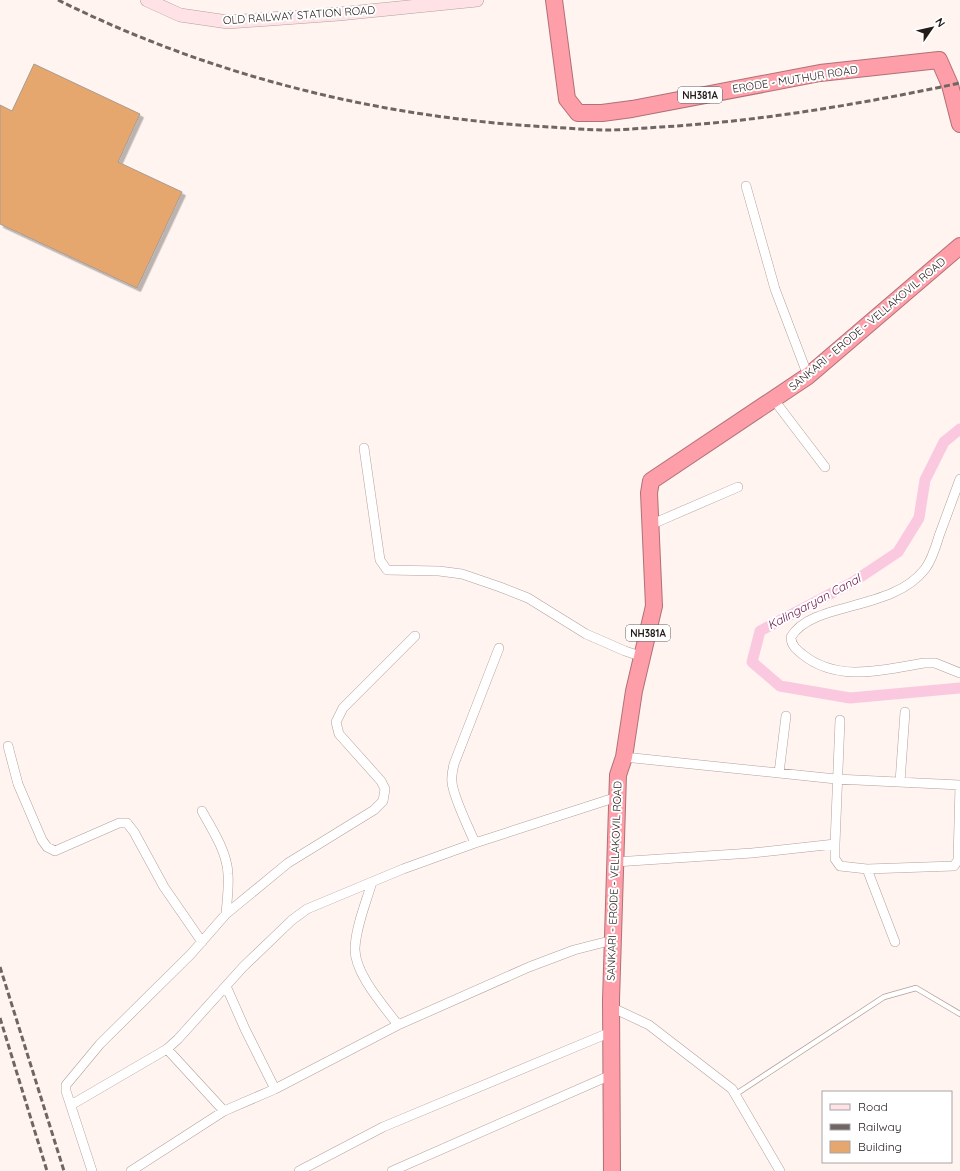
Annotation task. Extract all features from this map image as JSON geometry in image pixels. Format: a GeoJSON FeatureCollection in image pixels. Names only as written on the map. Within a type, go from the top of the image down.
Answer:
{"type":"FeatureCollection","features":[{"type":"Feature","properties":{"kind":"highway","name":"ERODE - MUTHUR ROAD"},"geometry":{"type":"LineString","coordinates":[[554,0],[566,99],[578,113],[602,113],[632,109],[820,73],[939,60],[950,86],[960,124]]}},
{"type":"Feature","properties":{"kind":"highway","name":"SANKARI - ERODE - VELLAKOVIL ROAD"},"geometry":{"type":"LineString","coordinates":[[612,1171],[611,1007],[618,775],[624,757],[634,691],[654,606],[649,493],[651,481],[808,376],[960,246]]}},
{"type":"Feature","properties":{"kind":"street","name":"OLD RAILWAY STATION ROAD"},"geometry":{"type":"LineString","coordinates":[[147,0],[180,15],[228,22],[339,14],[478,0]]}},
{"type":"Feature","properties":{"kind":"street"},"geometry":{"type":"LineString","coordinates":[[746,186],[775,289],[808,376]]}},
{"type":"Feature","properties":{"kind":"street"},"geometry":{"type":"LineString","coordinates":[[774,400],[825,467]]}},
{"type":"Feature","properties":{"kind":"street"},"geometry":{"type":"LineString","coordinates":[[364,448],[380,560],[387,570],[439,571],[462,574],[528,598],[586,634],[625,651],[643,656]]}},
{"type":"Feature","properties":{"kind":"street"},"geometry":{"type":"LineString","coordinates":[[960,479],[933,553],[926,568],[918,577],[903,590],[863,604],[814,618],[801,624],[791,637],[791,643],[795,648],[807,658],[825,668],[852,673],[924,663],[934,663],[960,673]]}},
{"type":"Feature","properties":{"kind":"street"},"geometry":{"type":"LineString","coordinates":[[650,525],[738,487]]}},
{"type":"Feature","properties":{"kind":"street"},"geometry":{"type":"LineString","coordinates":[[92,1171],[66,1091],[66,1085],[69,1079],[100,1044],[202,942],[226,914],[288,863],[374,810],[383,801],[384,789],[381,781],[339,734],[336,722],[343,708],[414,636]]}},
{"type":"Feature","properties":{"kind":"street"},"geometry":{"type":"LineString","coordinates":[[475,843],[453,786],[452,774],[454,764],[499,648]]}},
{"type":"Feature","properties":{"kind":"street"},"geometry":{"type":"LineString","coordinates":[[900,782],[905,712]]}},
{"type":"Feature","properties":{"kind":"street"},"geometry":{"type":"LineString","coordinates":[[779,773],[786,716]]}},
{"type":"Feature","properties":{"kind":"street"},"geometry":{"type":"LineString","coordinates":[[624,757],[836,778],[960,785],[958,860],[954,866],[867,869],[840,866],[835,859],[836,778],[840,720]]}},
{"type":"Feature","properties":{"kind":"street"},"geometry":{"type":"LineString","coordinates":[[8,746],[18,784],[42,840],[47,847],[55,851],[119,823],[127,823],[134,832],[164,887],[202,942]]}},
{"type":"Feature","properties":{"kind":"street"},"geometry":{"type":"LineString","coordinates":[[71,1106],[167,1049],[226,986],[292,920],[307,908],[475,843],[617,796]]}},
{"type":"Feature","properties":{"kind":"street"},"geometry":{"type":"LineString","coordinates":[[202,811],[224,854],[227,864],[226,914]]}},
{"type":"Feature","properties":{"kind":"street"},"geometry":{"type":"LineString","coordinates":[[615,862],[752,852],[835,844]]}},
{"type":"Feature","properties":{"kind":"street"},"geometry":{"type":"LineString","coordinates":[[867,869],[895,942]]}},
{"type":"Feature","properties":{"kind":"street"},"geometry":{"type":"LineString","coordinates":[[372,882],[357,937],[355,948],[356,958],[367,981],[398,1025]]}},
{"type":"Feature","properties":{"kind":"street"},"geometry":{"type":"LineString","coordinates":[[131,1171],[224,1111],[275,1089],[398,1025],[529,966],[574,950],[613,940]]}},
{"type":"Feature","properties":{"kind":"street"},"geometry":{"type":"LineString","coordinates":[[226,986],[245,1029],[275,1089]]}},
{"type":"Feature","properties":{"kind":"street"},"geometry":{"type":"LineString","coordinates":[[611,1007],[650,1025],[732,1088],[780,1171]]}},
{"type":"Feature","properties":{"kind":"street"},"geometry":{"type":"LineString","coordinates":[[299,1171],[383,1127],[611,1032]]}},
{"type":"Feature","properties":{"kind":"street"},"geometry":{"type":"LineString","coordinates":[[167,1049],[224,1111]]}},
{"type":"Feature","properties":{"kind":"street"},"geometry":{"type":"LineString","coordinates":[[392,1171],[611,1076]]}},
{"type":"Feature","properties":{"kind":"lane"},"geometry":{"type":"LineString","coordinates":[[736,1094],[884,997],[916,988],[960,1014]]}},
{"type":"Feature","properties":{"kind":"building"},"geometry":{"type":"Polygon","coordinates":[[[34,64],[140,114],[118,162],[182,192],[137,288],[0,224],[0,105],[12,111],[34,64]]]}},
{"type":"Feature","properties":{"kind":"waterway","name":"Kalingaryan Canal"},"geometry":{"type":"LineString","coordinates":[[960,429],[944,442],[925,480],[919,518],[898,552],[853,582],[760,631],[752,662],[780,686],[850,698],[960,688]]}},
{"type":"Feature","properties":{"kind":"railway"},"geometry":{"type":"LineString","coordinates":[[58,0],[116,27],[176,51],[236,71],[298,89],[360,103],[423,114],[486,122],[606,130],[736,121],[849,105],[960,83]]}},
{"type":"Feature","properties":{"kind":"railway"},"geometry":{"type":"LineString","coordinates":[[0,967],[64,1171]]}},
{"type":"Feature","properties":{"kind":"railway"},"geometry":{"type":"LineString","coordinates":[[0,1018],[47,1171]]}}]}
